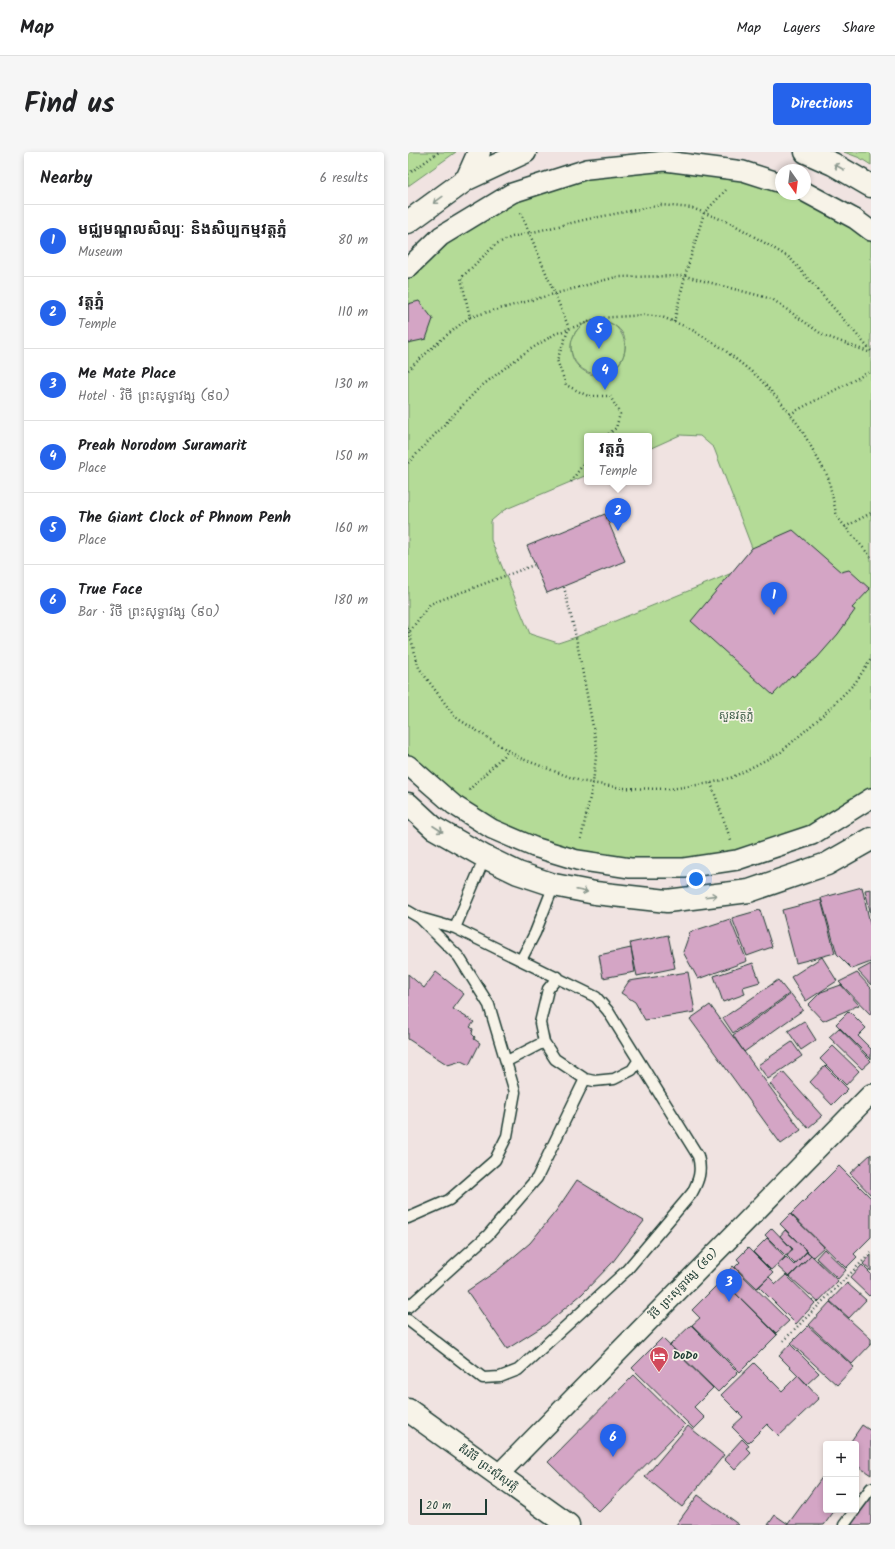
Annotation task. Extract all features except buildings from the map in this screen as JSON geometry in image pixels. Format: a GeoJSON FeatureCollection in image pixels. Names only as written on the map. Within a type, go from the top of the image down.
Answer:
{"type":"FeatureCollection","features":[{"type":"Feature","properties":{"kind":"main road"},"geometry":{"type":"LineString","coordinates":[[467,179],[479,152]]}},
{"type":"Feature","properties":{"kind":"main road"},"geometry":{"type":"LineString","coordinates":[[408,222],[467,179],[525,152]]}},
{"type":"Feature","properties":{"kind":"main road"},"geometry":{"type":"LineString","coordinates":[[806,152],[833,164],[871,186]]}},
{"type":"Feature","properties":{"kind":"main road"},"geometry":{"type":"LineString","coordinates":[[408,804],[434,828],[485,857],[518,873],[554,885],[595,893],[667,901],[749,891],[827,864],[871,855]]}},
{"type":"Feature","properties":{"kind":"main road"},"geometry":{"type":"LineString","coordinates":[[827,864],[871,839]]}},
{"type":"Feature","properties":{"kind":"main road","name":"តីរវិថី ព្រះស៊ីសុវត្តិ"},"geometry":{"type":"LineString","coordinates":[[408,1410],[568,1525]]}},
{"type":"Feature","properties":{"kind":"street"},"geometry":{"type":"LineString","coordinates":[[408,268],[440,236],[512,193],[587,169],[665,161],[743,171],[775,181]]}},
{"type":"Feature","properties":{"kind":"street"},"geometry":{"type":"LineString","coordinates":[[811,195],[855,219],[871,231]]}},
{"type":"Feature","properties":{"kind":"street"},"geometry":{"type":"LineString","coordinates":[[408,765],[454,805],[492,829],[534,847],[577,860],[630,868],[684,868],[737,860],[812,835],[871,798]]}},
{"type":"Feature","properties":{"kind":"street","name":"វិថី ព្រះសុទ្ធាវង្ស (៩០)"},"geometry":{"type":"LineString","coordinates":[[498,1475],[871,1094]]}},
{"type":"Feature","properties":{"kind":"lane"},"geometry":{"type":"LineString","coordinates":[[455,928],[485,857]]}},
{"type":"Feature","properties":{"kind":"lane"},"geometry":{"type":"LineString","coordinates":[[521,960],[535,933],[554,885]]}},
{"type":"Feature","properties":{"kind":"lane"},"geometry":{"type":"LineString","coordinates":[[408,912],[420,918],[455,928],[558,977],[596,998],[608,1011],[698,1156],[701,1168],[699,1179],[692,1193],[626,1271],[518,1370],[500,1377],[483,1378],[408,1320]]}},
{"type":"Feature","properties":{"kind":"lane"},"geometry":{"type":"LineString","coordinates":[[408,1218],[449,1200],[495,1160],[507,1136],[515,1092],[507,1061],[489,1005],[460,958],[420,918]]}},
{"type":"Feature","properties":{"kind":"lane"},"geometry":{"type":"LineString","coordinates":[[558,977],[548,989],[540,1023],[544,1042],[555,1059],[585,1079],[594,1081],[614,1079],[632,1070],[638,1061]]}},
{"type":"Feature","properties":{"kind":"lane"},"geometry":{"type":"LineString","coordinates":[[507,1061],[544,1042]]}},
{"type":"Feature","properties":{"kind":"lane"},"geometry":{"type":"LineString","coordinates":[[408,1307],[488,1235],[537,1178],[585,1079]]}},
{"type":"Feature","properties":{"kind":"lane"},"geometry":{"type":"LineString","coordinates":[[859,1504],[871,1488]]}},
{"type":"Feature","properties":{"kind":"lane"},"geometry":{"type":"LineString","coordinates":[[844,1525],[852,1513]]}},
{"type":"Feature","properties":{"kind":"path"},"geometry":{"type":"LineString","coordinates":[[408,174],[439,152]]}},
{"type":"Feature","properties":{"kind":"path"},"geometry":{"type":"LineString","coordinates":[[674,322],[685,276],[704,213],[731,185]]}},
{"type":"Feature","properties":{"kind":"path"},"geometry":{"type":"LineString","coordinates":[[512,193],[569,328],[557,360],[566,385],[588,396],[610,396],[620,414],[616,428],[610,433]]}},
{"type":"Feature","properties":{"kind":"path"},"geometry":{"type":"LineString","coordinates":[[470,317],[461,278],[496,244],[512,237],[543,228],[661,205],[692,208],[733,224],[790,258],[871,352]]}},
{"type":"Feature","properties":{"kind":"path"},"geometry":{"type":"LineString","coordinates":[[408,370],[443,338],[470,317],[616,277],[685,276],[772,299],[823,335],[871,352]]}},
{"type":"Feature","properties":{"kind":"path"},"geometry":{"type":"LineString","coordinates":[[408,463],[479,388],[523,354],[555,334],[599,318],[645,315],[662,317],[689,328],[728,353],[758,377],[800,427],[828,476],[837,516],[871,557]]}},
{"type":"Feature","properties":{"kind":"path"},"geometry":{"type":"LineString","coordinates":[[790,414],[871,371]]}},
{"type":"Feature","properties":{"kind":"path"},"geometry":{"type":"LineString","coordinates":[[571,482],[584,462]]}},
{"type":"Feature","properties":{"kind":"path"},"geometry":{"type":"LineString","coordinates":[[845,527],[871,513]]}},
{"type":"Feature","properties":{"kind":"path"},"geometry":{"type":"LineString","coordinates":[[534,565],[430,604],[408,630],[419,668],[455,716],[520,758],[593,783],[622,788],[670,789],[710,783],[733,777],[781,752],[822,716],[855,683],[871,659]]}},
{"type":"Feature","properties":{"kind":"path"},"geometry":{"type":"LineString","coordinates":[[564,587],[576,637],[597,748],[593,783],[581,842]]}},
{"type":"Feature","properties":{"kind":"path"},"geometry":{"type":"LineString","coordinates":[[467,792],[508,751]]}},
{"type":"Feature","properties":{"kind":"path"},"geometry":{"type":"LineString","coordinates":[[710,783],[731,842]]}},
{"type":"Feature","properties":{"kind":"path"},"geometry":{"type":"LineString","coordinates":[[783,1340],[871,1253]]}},
{"type":"Feature","properties":{"kind":"green space"},"geometry":{"type":"Polygon","coordinates":[[[408,152],[456,152],[408,186],[408,152]]]}},
{"type":"Feature","properties":{"kind":"green space"},"geometry":{"type":"Polygon","coordinates":[[[844,152],[871,152],[871,165],[860,158],[844,152]]]}},
{"type":"Feature","properties":{"kind":"green space","name":"សួនវត្ដភ្នំ"},"geometry":{"type":"Polygon","coordinates":[[[665,165],[775,186],[775,200],[811,200],[871,236],[871,793],[810,831],[684,864],[578,856],[494,825],[408,760],[408,274],[443,239],[514,197],[588,172],[665,165]],[[595,320],[582,325],[577,330],[572,340],[571,352],[575,362],[579,367],[592,375],[605,374],[615,368],[623,357],[626,345],[623,334],[613,325],[595,320]],[[584,433],[584,476],[504,510],[491,521],[491,540],[530,634],[558,643],[732,573],[752,548],[714,448],[700,436],[680,435],[652,448],[652,433],[584,433]]]}},
{"type":"Feature","properties":{"kind":"green space"},"geometry":{"type":"Polygon","coordinates":[[[598,320],[608,322],[617,328],[623,337],[625,347],[623,357],[617,366],[608,372],[598,374],[588,372],[579,366],[573,357],[571,347],[573,337],[579,328],[588,322],[598,320]]]}},
{"type":"Feature","properties":{"kind":"place","name":"The Giant Clock of Phnom Penh"},"geometry":{"type":"Point","coordinates":[599,349]}},
{"type":"Feature","properties":{"kind":"place","name":"Preah Norodom Suramarit"},"geometry":{"type":"Point","coordinates":[605,390]}},
{"type":"Feature","properties":{"kind":"place","name":"វត្ដភ្នំ"},"geometry":{"type":"Point","coordinates":[618,531]}},
{"type":"Feature","properties":{"kind":"place","name":"មជ្ឈមណ្ឌលសិល្បៈ និងសិប្បកម្មវត្តភ្នំ"},"geometry":{"type":"Point","coordinates":[774,615]}},
{"type":"Feature","properties":{"kind":"place","name":"Me Mate Place"},"geometry":{"type":"Point","coordinates":[729,1302]}},
{"type":"Feature","properties":{"kind":"place","name":"DoDo"},"geometry":{"type":"Point","coordinates":[659,1373]}},
{"type":"Feature","properties":{"kind":"place","name":"True Face"},"geometry":{"type":"Point","coordinates":[613,1457]}}]}
